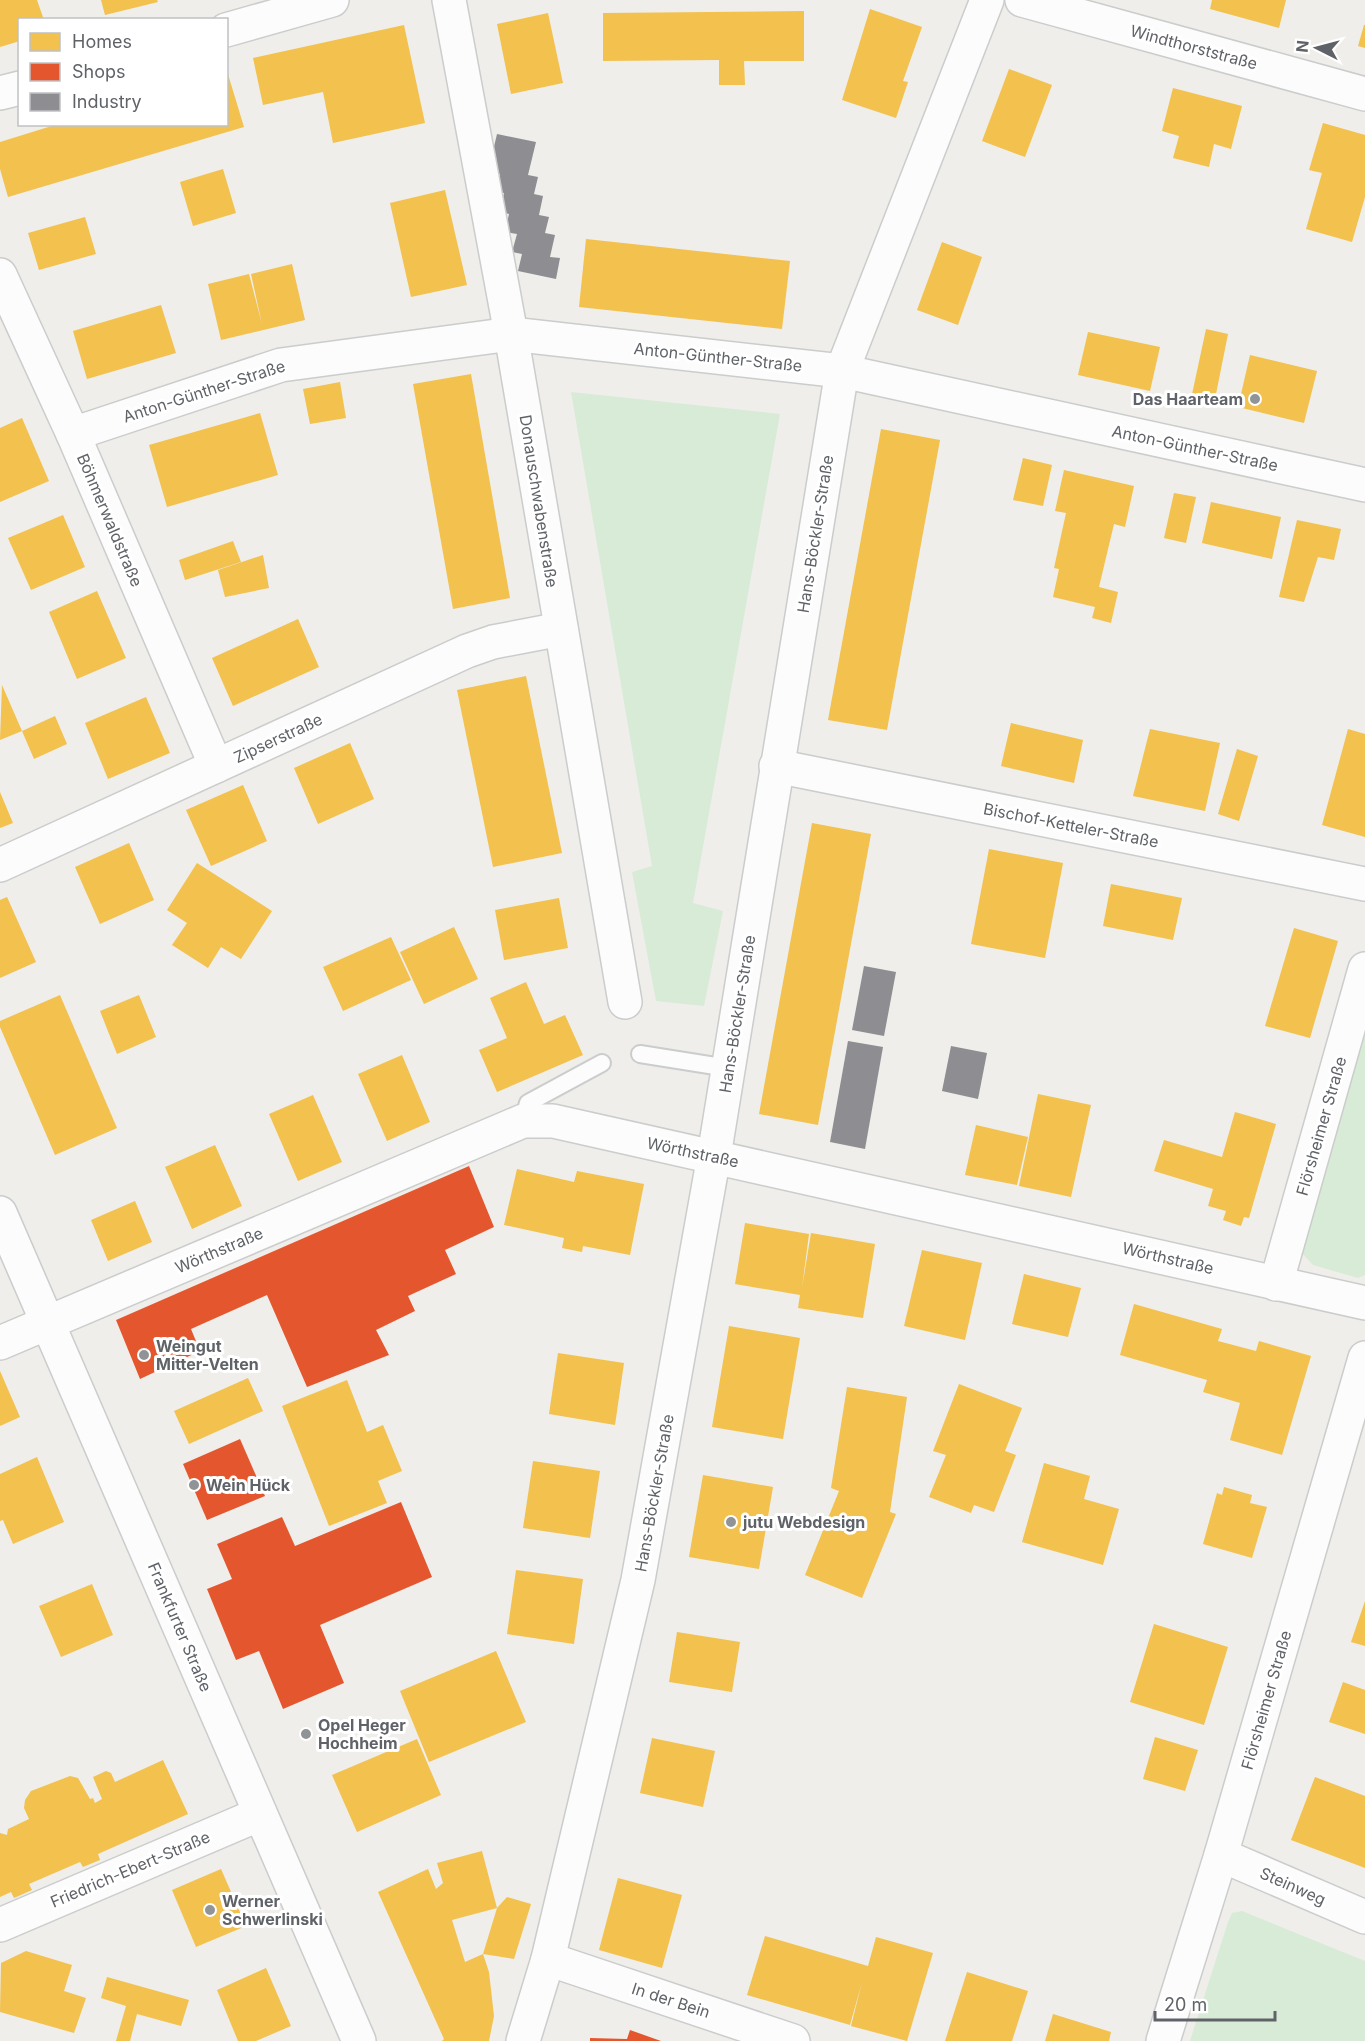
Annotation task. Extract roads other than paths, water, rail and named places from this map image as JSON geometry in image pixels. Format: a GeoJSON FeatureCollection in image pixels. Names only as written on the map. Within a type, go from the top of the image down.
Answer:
{"type":"FeatureCollection","features":[{"type":"Feature","properties":{"kind":"street"},"geometry":{"type":"LineString","coordinates":[[228,29],[332,0]]}},
{"type":"Feature","properties":{"kind":"street","name":"Donauschwabenstraße"},"geometry":{"type":"LineString","coordinates":[[449,0],[512,334],[625,1002]]}},
{"type":"Feature","properties":{"kind":"street","name":"Hans-Böckler-Straße"},"geometry":{"type":"LineString","coordinates":[[523,2041],[548,1959],[638,1580],[714,1156],[842,371],[987,0]]}},
{"type":"Feature","properties":{"kind":"street","name":"Windthorststraße"},"geometry":{"type":"LineString","coordinates":[[1022,0],[1365,94]]}},
{"type":"Feature","properties":{"kind":"street"},"geometry":{"type":"LineString","coordinates":[[0,93],[18,88]]}},
{"type":"Feature","properties":{"kind":"street","name":"Böhmerwaldstraße"},"geometry":{"type":"LineString","coordinates":[[0,275],[73,434],[216,766]]}},
{"type":"Feature","properties":{"kind":"street","name":"Anton-Günther-Straße"},"geometry":{"type":"LineString","coordinates":[[73,434],[281,364],[512,334],[842,371],[1365,484]]}},
{"type":"Feature","properties":{"kind":"street","name":"Zipserstraße"},"geometry":{"type":"LineString","coordinates":[[0,864],[467,651],[493,642],[561,629]]}},
{"type":"Feature","properties":{"kind":"street","name":"Bischof-Ketteler-Straße"},"geometry":{"type":"LineString","coordinates":[[776,766],[1365,884]]}},
{"type":"Feature","properties":{"kind":"street","name":"Flörsheimer Straße"},"geometry":{"type":"LineString","coordinates":[[1276,1284],[1365,969]]}},
{"type":"Feature","properties":{"kind":"street","name":"Wörthstraße"},"geometry":{"type":"LineString","coordinates":[[0,1343],[523,1121],[553,1121],[1365,1303]]}},
{"type":"Feature","properties":{"kind":"street","name":"Frankfurter Straße"},"geometry":{"type":"LineString","coordinates":[[0,1213],[50,1323],[359,2041]]}},
{"type":"Feature","properties":{"kind":"street","name":"Flörsheimer Straße"},"geometry":{"type":"LineString","coordinates":[[1163,2041],[1221,1855],[1365,1358]]}},
{"type":"Feature","properties":{"kind":"street","name":"Friedrich-Ebert-Straße"},"geometry":{"type":"LineString","coordinates":[[0,1925],[260,1814]]}},
{"type":"Feature","properties":{"kind":"street","name":"Steinweg"},"geometry":{"type":"LineString","coordinates":[[1221,1855],[1365,1917]]}},
{"type":"Feature","properties":{"kind":"street","name":"In der Bein"},"geometry":{"type":"LineString","coordinates":[[548,1959],[793,2041]]}},
{"type":"Feature","properties":{"kind":"lane"},"geometry":{"type":"LineString","coordinates":[[640,1054],[728,1068]]}},
{"type":"Feature","properties":{"kind":"lane"},"geometry":{"type":"LineString","coordinates":[[523,1121],[528,1103],[602,1063]]}},
{"type":"Feature","properties":{"kind":"place","name":"Das Haarteam"},"geometry":{"type":"Point","coordinates":[1255,399]}},
{"type":"Feature","properties":{"kind":"place","name":"Weingut Mitter-Velten"},"geometry":{"type":"Point","coordinates":[144,1355]}},
{"type":"Feature","properties":{"kind":"place","name":"Wein Hück"},"geometry":{"type":"Point","coordinates":[194,1485]}},
{"type":"Feature","properties":{"kind":"place","name":"jutu Webdesign"},"geometry":{"type":"Point","coordinates":[731,1522]}},
{"type":"Feature","properties":{"kind":"place","name":"Opel Heger Hochheim"},"geometry":{"type":"Point","coordinates":[306,1734]}},
{"type":"Feature","properties":{"kind":"place","name":"Werner Schwerlinski"},"geometry":{"type":"Point","coordinates":[210,1910]}}]}
